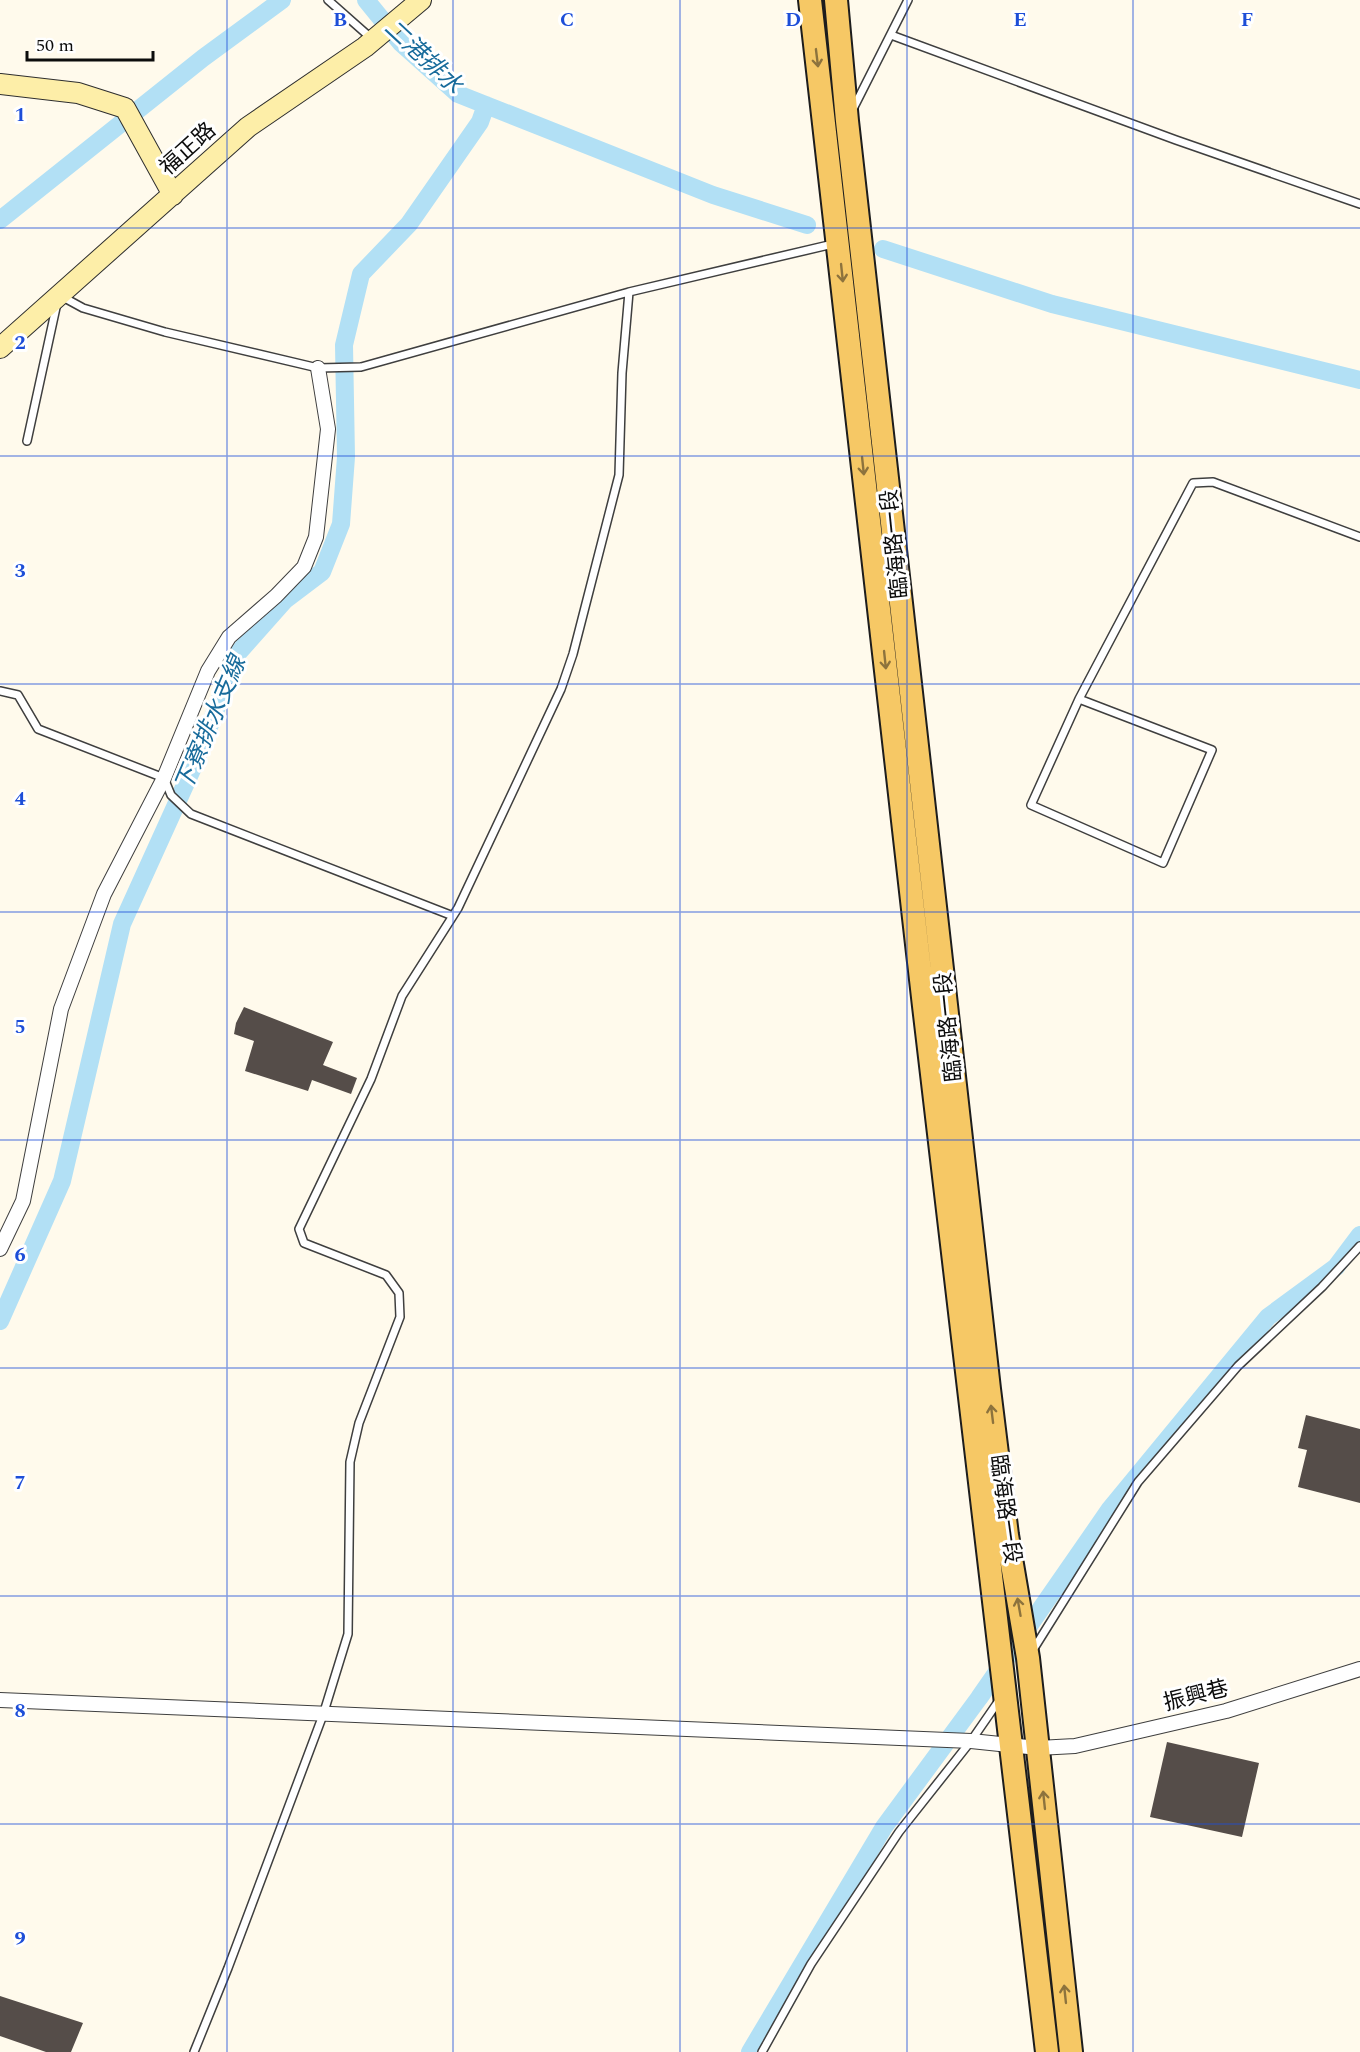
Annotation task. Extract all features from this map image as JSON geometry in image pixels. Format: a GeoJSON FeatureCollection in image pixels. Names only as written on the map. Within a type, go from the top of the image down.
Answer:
{"type":"FeatureCollection","features":[{"type":"Feature","properties":{"kind":"main road","name":"臨海路一段"},"geometry":{"type":"LineString","coordinates":[[810,0],[924,1006],[1013,1670],[1038,1748],[1071,2052]]}},
{"type":"Feature","properties":{"kind":"main road","name":"臨海路一段"},"geometry":{"type":"LineString","coordinates":[[836,0],[847,121],[1007,1535],[1013,1670],[1009,1745],[1047,2052]]}},
{"type":"Feature","properties":{"kind":"street","name":"福正路"},"geometry":{"type":"LineString","coordinates":[[0,348],[248,127],[376,38],[409,5]]}},
{"type":"Feature","properties":{"kind":"street"},"geometry":{"type":"LineString","coordinates":[[0,84],[78,93],[125,108],[173,195]]}},
{"type":"Feature","properties":{"kind":"street"},"geometry":{"type":"LineString","coordinates":[[0,1249],[22,1201],[61,1009],[104,894],[164,778],[208,671],[229,637],[276,596],[304,567],[316,537],[328,429],[318,368]]}},
{"type":"Feature","properties":{"kind":"street","name":"振興巷"},"geometry":{"type":"LineString","coordinates":[[0,1700],[971,1741],[1038,1748],[1075,1746],[1226,1711],[1360,1669]]}},
{"type":"Feature","properties":{"kind":"lane"},"geometry":{"type":"LineString","coordinates":[[328,0],[376,38]]}},
{"type":"Feature","properties":{"kind":"lane"},"geometry":{"type":"LineString","coordinates":[[844,165],[847,121],[908,0]]}},
{"type":"Feature","properties":{"kind":"lane"},"geometry":{"type":"LineString","coordinates":[[891,35],[1176,140],[1360,204]]}},
{"type":"Feature","properties":{"kind":"lane"},"geometry":{"type":"LineString","coordinates":[[27,441],[59,295],[83,308],[165,332],[318,368],[361,367],[629,292],[838,243],[842,198]]}},
{"type":"Feature","properties":{"kind":"lane"},"geometry":{"type":"LineString","coordinates":[[194,2052],[323,1715],[348,1634],[350,1462],[359,1423],[400,1317],[399,1293],[386,1275],[304,1243],[299,1229],[371,1079],[402,996],[458,909],[561,689],[573,654],[619,475],[622,374],[629,292]]}},
{"type":"Feature","properties":{"kind":"lane"},"geometry":{"type":"LineString","coordinates":[[1079,699],[1212,750],[1163,863],[1031,805],[1079,699],[1192,483],[1214,482],[1360,537]]}},
{"type":"Feature","properties":{"kind":"lane"},"geometry":{"type":"LineString","coordinates":[[0,691],[18,695],[38,729],[164,778],[171,795],[191,814],[453,916]]}},
{"type":"Feature","properties":{"kind":"lane"},"geometry":{"type":"LineString","coordinates":[[762,2052],[811,1964],[899,1832],[971,1741],[1013,1670],[1138,1482],[1238,1366],[1322,1287],[1360,1246]]}},
{"type":"Feature","properties":{"kind":"building"},"geometry":{"type":"Polygon","coordinates":[[[244,1007],[333,1042],[323,1065],[357,1078],[351,1094],[312,1080],[308,1091],[245,1071],[254,1041],[234,1034],[236,1023],[244,1007]]]}},
{"type":"Feature","properties":{"kind":"building"},"geometry":{"type":"Polygon","coordinates":[[[1306,1415],[1360,1429],[1360,1503],[1298,1487],[1307,1450],[1298,1448],[1306,1415]]]}},
{"type":"Feature","properties":{"kind":"building"},"geometry":{"type":"Polygon","coordinates":[[[1167,1742],[1259,1763],[1242,1837],[1150,1817],[1167,1742]]]}},
{"type":"Feature","properties":{"kind":"building"},"geometry":{"type":"Polygon","coordinates":[[[0,1996],[83,2023],[71,2052],[46,2052],[0,2036],[0,1996]]]}},
{"type":"Feature","properties":{"kind":"waterway"},"geometry":{"type":"LineString","coordinates":[[0,220],[203,58],[282,0]]}},
{"type":"Feature","properties":{"kind":"waterway","name":"二港排水"},"geometry":{"type":"LineString","coordinates":[[366,0],[401,43],[458,94],[713,195],[807,225]]}},
{"type":"Feature","properties":{"kind":"waterway","name":"下寮排水支線"},"geometry":{"type":"LineString","coordinates":[[0,1321],[62,1181],[122,924],[195,763],[238,653],[285,600],[322,572],[341,524],[346,457],[344,345],[361,274],[409,224],[480,122],[486,105]]}},
{"type":"Feature","properties":{"kind":"waterway"},"geometry":{"type":"LineString","coordinates":[[883,249],[1052,304],[1360,380]]}},
{"type":"Feature","properties":{"kind":"waterway"},"geometry":{"type":"LineString","coordinates":[[750,2052],[884,1827],[979,1698],[1110,1509],[1268,1317],[1336,1267],[1360,1235]]}}]}
